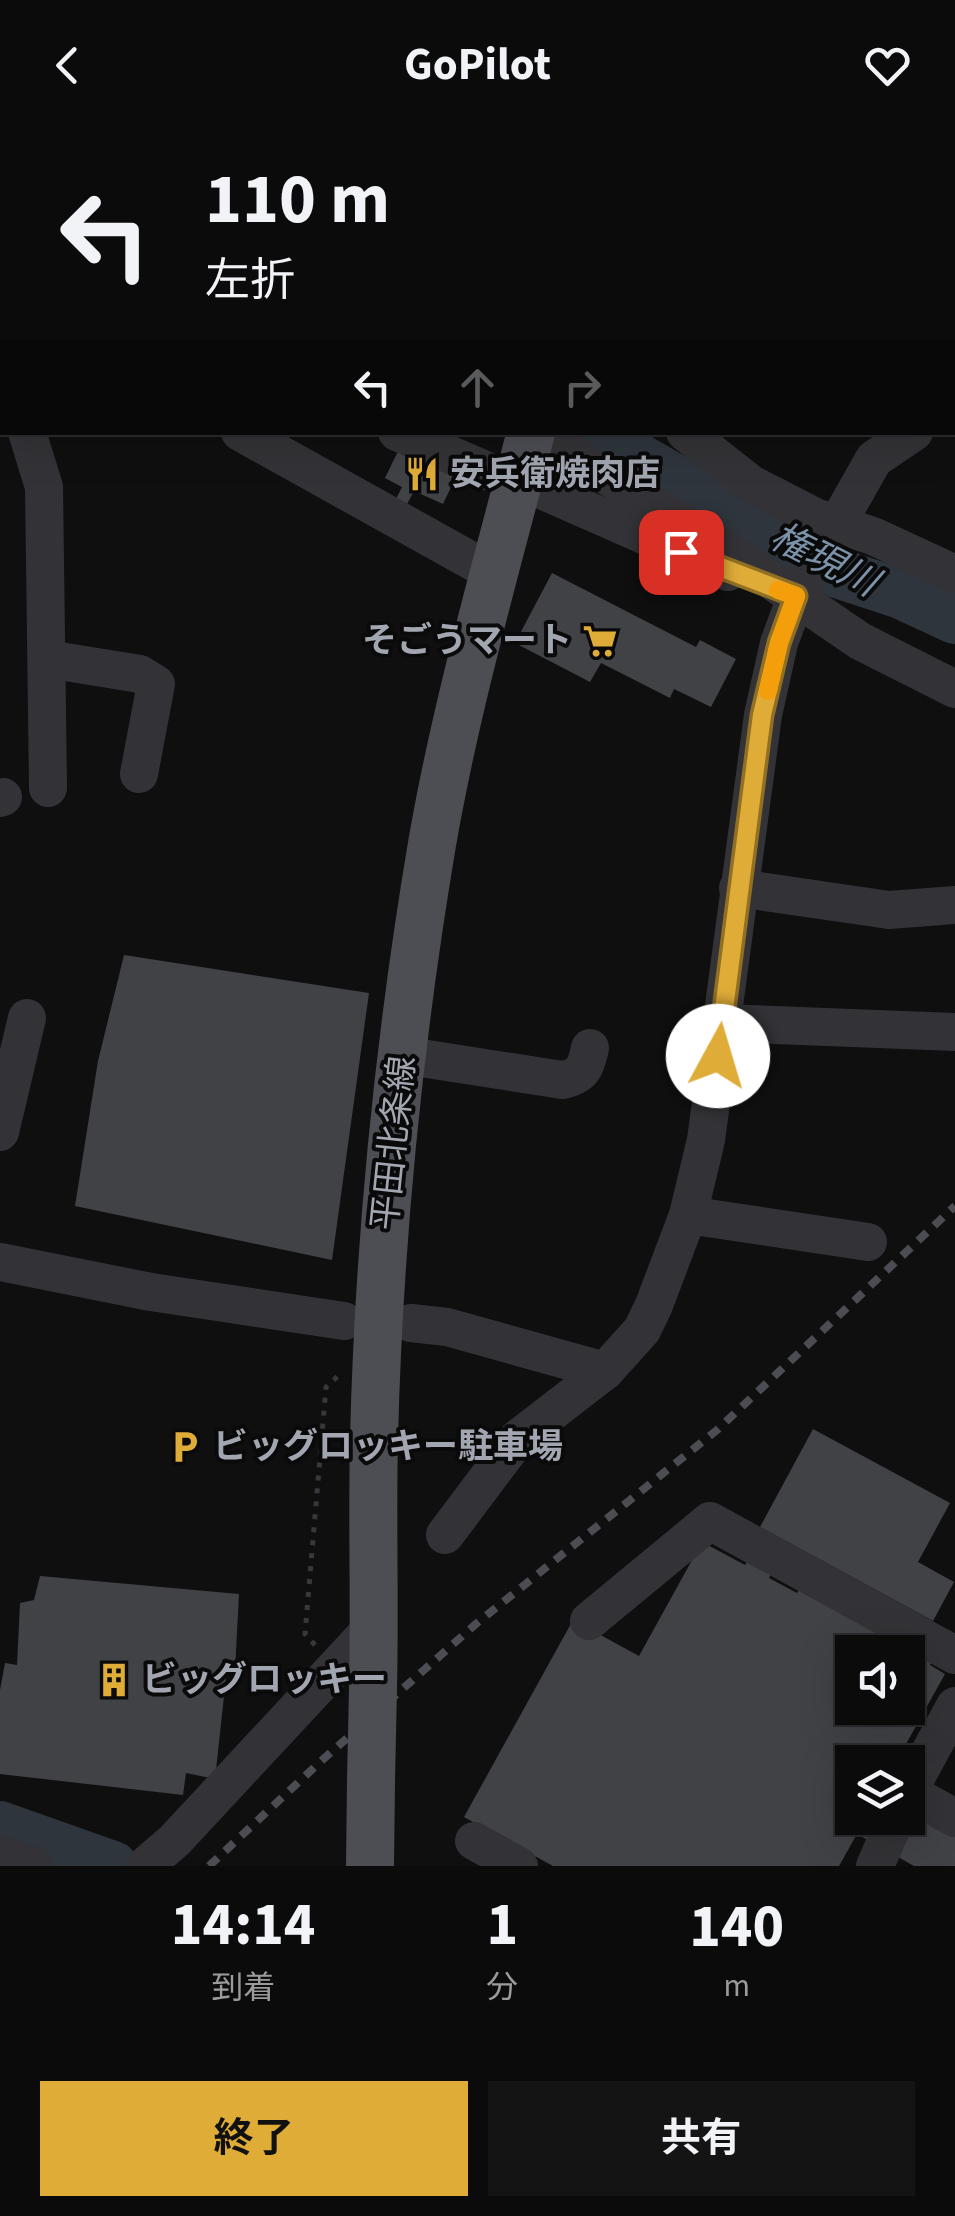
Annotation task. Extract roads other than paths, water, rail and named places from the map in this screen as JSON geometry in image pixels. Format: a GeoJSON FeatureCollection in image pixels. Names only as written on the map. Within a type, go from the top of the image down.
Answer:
{"type":"FeatureCollection","features":[{"type":"Feature","properties":{"kind":"main road","name":"平田北条線"},"geometry":{"type":"LineString","coordinates":[[370,1866],[371,1780],[353,1678],[374,1626],[379,1305],[402,1055],[433,841],[475,644],[532,435]]}},
{"type":"Feature","properties":{"kind":"street"},"geometry":{"type":"LineString","coordinates":[[28,435],[44,487],[48,788]]}},
{"type":"Feature","properties":{"kind":"street"},"geometry":{"type":"LineString","coordinates":[[245,435],[495,574]]}},
{"type":"Feature","properties":{"kind":"street"},"geometry":{"type":"LineString","coordinates":[[404,435],[490,472]]}},
{"type":"Feature","properties":{"kind":"street"},"geometry":{"type":"LineString","coordinates":[[538,435],[725,548],[801,587],[860,641],[955,689]]}},
{"type":"Feature","properties":{"kind":"street"},"geometry":{"type":"LineString","coordinates":[[689,435],[751,484],[834,530],[955,574]]}},
{"type":"Feature","properties":{"kind":"street"},"geometry":{"type":"LineString","coordinates":[[445,1535],[518,1439],[605,1371],[642,1330],[671,1264],[688,1215],[706,1140],[762,715],[779,643],[801,587],[875,446],[906,435]]}},
{"type":"Feature","properties":{"kind":"street"},"geometry":{"type":"LineString","coordinates":[[544,490],[715,568],[801,587]]}},
{"type":"Feature","properties":{"kind":"street"},"geometry":{"type":"LineString","coordinates":[[46,659],[140,674],[156,684],[143,773]]}},
{"type":"Feature","properties":{"kind":"street"},"geometry":{"type":"LineString","coordinates":[[738,888],[888,910],[955,905]]}},
{"type":"Feature","properties":{"kind":"street"},"geometry":{"type":"LineString","coordinates":[[0,1132],[27,1018]]}},
{"type":"Feature","properties":{"kind":"street"},"geometry":{"type":"LineString","coordinates":[[722,1024],[955,1032]]}},
{"type":"Feature","properties":{"kind":"street"},"geometry":{"type":"LineString","coordinates":[[402,1055],[562,1080],[575,1077],[586,1068],[590,1048]]}},
{"type":"Feature","properties":{"kind":"street"},"geometry":{"type":"LineString","coordinates":[[688,1215],[868,1242]]}},
{"type":"Feature","properties":{"kind":"street"},"geometry":{"type":"LineString","coordinates":[[0,1262],[150,1292],[344,1321]]}},
{"type":"Feature","properties":{"kind":"street"},"geometry":{"type":"LineString","coordinates":[[410,1322],[447,1327],[605,1371]]}},
{"type":"Feature","properties":{"kind":"street"},"geometry":{"type":"LineString","coordinates":[[589,1621],[710,1521],[955,1655]]}},
{"type":"Feature","properties":{"kind":"street"},"geometry":{"type":"LineString","coordinates":[[145,1866],[353,1678]]}},
{"type":"Feature","properties":{"kind":"street"},"geometry":{"type":"LineString","coordinates":[[925,1761],[955,1706]]}},
{"type":"Feature","properties":{"kind":"street"},"geometry":{"type":"LineString","coordinates":[[925,1801],[955,1818]]}},
{"type":"Feature","properties":{"kind":"street"},"geometry":{"type":"LineString","coordinates":[[875,1866],[889,1835]]}},
{"type":"Feature","properties":{"kind":"street"},"geometry":{"type":"LineString","coordinates":[[474,1841],[519,1866]]}},
{"type":"Feature","properties":{"kind":"street"},"geometry":{"type":"LineString","coordinates":[[0,1854],[34,1866]]}},
{"type":"Feature","properties":{"kind":"waterway","name":"権現川"},"geometry":{"type":"LineString","coordinates":[[598,435],[840,574],[901,594],[955,619]]}},
{"type":"Feature","properties":{"kind":"waterway"},"geometry":{"type":"LineString","coordinates":[[0,1826],[113,1866]]}},
{"type":"Feature","properties":{"kind":"railway"},"geometry":{"type":"LineString","coordinates":[[209,1866],[477,1623],[717,1430],[955,1206]]}},
{"type":"Feature","properties":{"kind":"place","name":"安兵衛焼肉店"},"geometry":{"type":"Point","coordinates":[422,474]}},
{"type":"Feature","properties":{"kind":"place","name":"そごうマート"},"geometry":{"type":"Point","coordinates":[600,641]}},
{"type":"Feature","properties":{"kind":"place","name":"ビッグロッキー駐車場"},"geometry":{"type":"Point","coordinates":[185,1447]}},
{"type":"Feature","properties":{"kind":"place","name":"ビッグロッキー"},"geometry":{"type":"Point","coordinates":[114,1680]}}]}
